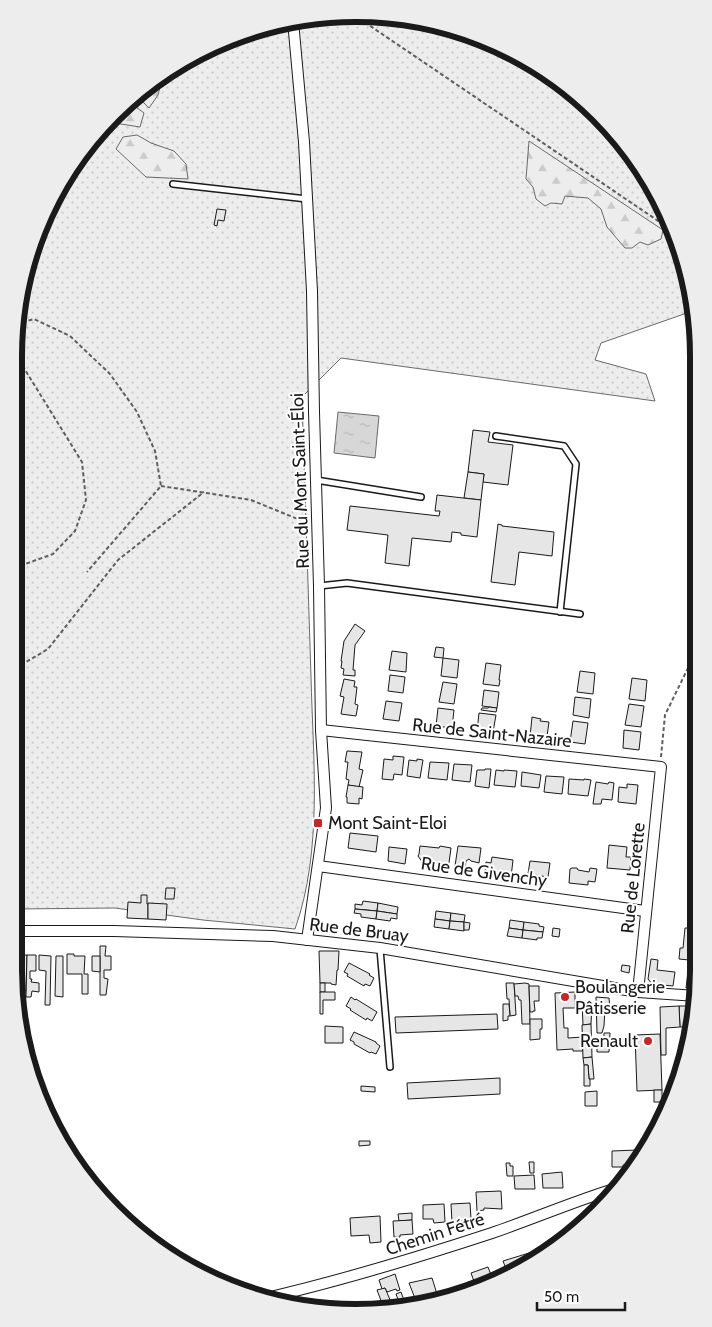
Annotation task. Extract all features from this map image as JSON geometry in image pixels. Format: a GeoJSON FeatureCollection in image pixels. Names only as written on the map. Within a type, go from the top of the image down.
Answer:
{"type":"FeatureCollection","features":[{"type":"Feature","properties":{"kind":"street","name":"Rue du Mont Saint-Éloi"},"geometry":{"type":"LineString","coordinates":[[294,28],[304,142],[312,291],[321,730],[326,808],[307,940]]}},
{"type":"Feature","properties":{"kind":"street","name":"Rue de Saint-Nazaire"},"geometry":{"type":"LineString","coordinates":[[321,730],[661,767]]}},
{"type":"Feature","properties":{"kind":"street","name":"Rue de Lorette"},"geometry":{"type":"LineString","coordinates":[[638,992],[661,767]]}},
{"type":"Feature","properties":{"kind":"street","name":"Rue de Givenchy"},"geometry":{"type":"LineString","coordinates":[[318,866],[646,911]]}},
{"type":"Feature","properties":{"kind":"street","name":"Rue de Bruay"},"geometry":{"type":"LineString","coordinates":[[22,931],[114,931],[273,936],[380,948],[638,992],[689,995]]}},
{"type":"Feature","properties":{"kind":"street","name":"Chemin Fétré"},"geometry":{"type":"LineString","coordinates":[[279,1295],[313,1288],[418,1257],[607,1191]]}},
{"type":"Feature","properties":{"kind":"lane"},"geometry":{"type":"LineString","coordinates":[[173,184],[307,199]]}},
{"type":"Feature","properties":{"kind":"lane"},"geometry":{"type":"LineString","coordinates":[[496,436],[564,446],[576,464],[560,612]]}},
{"type":"Feature","properties":{"kind":"lane"},"geometry":{"type":"LineString","coordinates":[[316,480],[421,497]]}},
{"type":"Feature","properties":{"kind":"lane"},"geometry":{"type":"LineString","coordinates":[[319,586],[347,582],[580,614]]}},
{"type":"Feature","properties":{"kind":"lane"},"geometry":{"type":"LineString","coordinates":[[380,948],[390,1066]]}},
{"type":"Feature","properties":{"kind":"path"},"geometry":{"type":"LineString","coordinates":[[365,22],[662,224]]}},
{"type":"Feature","properties":{"kind":"path"},"geometry":{"type":"LineString","coordinates":[[24,322],[34,319],[70,336],[110,374],[137,412],[155,451],[161,486]]}},
{"type":"Feature","properties":{"kind":"path"},"geometry":{"type":"LineString","coordinates":[[22,365],[82,462],[86,500],[75,531],[54,554],[22,565]]}},
{"type":"Feature","properties":{"kind":"path"},"geometry":{"type":"LineString","coordinates":[[161,486],[251,500],[318,527]]}},
{"type":"Feature","properties":{"kind":"path"},"geometry":{"type":"LineString","coordinates":[[87,572],[161,486]]}},
{"type":"Feature","properties":{"kind":"path"},"geometry":{"type":"LineString","coordinates":[[22,661],[26,662],[48,649],[118,560],[204,492]]}},
{"type":"Feature","properties":{"kind":"path"},"geometry":{"type":"LineString","coordinates":[[661,767],[665,715],[690,665]]}},
{"type":"Feature","properties":{"kind":"green space"},"geometry":{"type":"Polygon","coordinates":[[[356,22],[400,25],[421,29],[463,40],[484,48],[523,67],[576,105],[621,153],[655,208],[672,249],[687,310],[684,314],[601,343],[595,360],[646,374],[655,401],[341,358],[302,397],[314,804],[310,868],[304,899],[295,929],[203,920],[115,908],[22,909],[22,356],[25,312],[29,291],[40,249],[48,228],[67,189],[91,153],[120,120],[153,91],[189,67],[228,48],[249,40],[291,29],[312,25],[356,22]]]}},
{"type":"Feature","properties":{"kind":"green space"},"geometry":{"type":"Polygon","coordinates":[[[160,86],[158,95],[149,108],[141,100],[160,86]]]}},
{"type":"Feature","properties":{"kind":"green space"},"geometry":{"type":"Polygon","coordinates":[[[135,106],[144,113],[140,127],[117,123],[135,106]]]}},
{"type":"Feature","properties":{"kind":"green space"},"geometry":{"type":"Polygon","coordinates":[[[137,135],[151,143],[174,151],[186,164],[188,179],[146,177],[116,149],[123,137],[137,135]]]}},
{"type":"Feature","properties":{"kind":"green space"},"geometry":{"type":"Polygon","coordinates":[[[529,141],[663,230],[661,239],[648,245],[640,242],[632,248],[625,248],[607,227],[601,209],[588,198],[565,196],[562,204],[551,203],[545,206],[536,199],[533,187],[526,179],[529,141]]]}},
{"type":"Feature","properties":{"kind":"water"},"geometry":{"type":"Polygon","coordinates":[[[338,412],[379,416],[375,458],[334,453],[338,412]]]}},
{"type":"Feature","properties":{"kind":"building"},"geometry":{"type":"Polygon","coordinates":[[[217,209],[226,210],[224,221],[218,220],[217,226],[214,225],[217,209]]]}},
{"type":"Feature","properties":{"kind":"building"},"geometry":{"type":"Polygon","coordinates":[[[473,430],[490,432],[488,442],[513,445],[508,485],[483,482],[484,474],[468,472],[473,430]]]}},
{"type":"Feature","properties":{"kind":"building"},"geometry":{"type":"Polygon","coordinates":[[[468,472],[484,474],[481,500],[464,498],[468,472]]]}},
{"type":"Feature","properties":{"kind":"building"},"geometry":{"type":"Polygon","coordinates":[[[437,495],[481,500],[477,537],[452,532],[451,542],[412,538],[409,566],[385,563],[388,535],[347,530],[350,506],[439,516],[440,511],[435,511],[437,495]]]}},
{"type":"Feature","properties":{"kind":"building"},"geometry":{"type":"Polygon","coordinates":[[[498,524],[554,532],[552,556],[519,552],[515,585],[491,582],[498,524]]]}},
{"type":"Feature","properties":{"kind":"building"},"geometry":{"type":"Polygon","coordinates":[[[355,624],[365,631],[355,645],[353,670],[355,670],[355,676],[343,675],[344,669],[341,668],[341,661],[344,641],[355,624]]]}},
{"type":"Feature","properties":{"kind":"building"},"geometry":{"type":"Polygon","coordinates":[[[436,647],[444,648],[443,658],[434,657],[436,647]]]}},
{"type":"Feature","properties":{"kind":"building"},"geometry":{"type":"Polygon","coordinates":[[[392,651],[407,653],[406,672],[389,670],[392,651]]]}},
{"type":"Feature","properties":{"kind":"building"},"geometry":{"type":"Polygon","coordinates":[[[443,658],[459,660],[457,678],[441,676],[443,658]]]}},
{"type":"Feature","properties":{"kind":"building"},"geometry":{"type":"Polygon","coordinates":[[[486,663],[501,665],[499,686],[483,684],[486,663]]]}},
{"type":"Feature","properties":{"kind":"building"},"geometry":{"type":"Polygon","coordinates":[[[580,671],[595,673],[593,694],[577,692],[580,671]]]}},
{"type":"Feature","properties":{"kind":"building"},"geometry":{"type":"Polygon","coordinates":[[[390,675],[405,677],[403,693],[388,691],[390,675]]]}},
{"type":"Feature","properties":{"kind":"building"},"geometry":{"type":"Polygon","coordinates":[[[632,678],[647,680],[645,701],[629,699],[632,678]]]}},
{"type":"Feature","properties":{"kind":"building"},"geometry":{"type":"Polygon","coordinates":[[[344,679],[355,681],[354,687],[357,687],[355,704],[358,705],[356,716],[341,714],[344,697],[340,696],[344,679]]]}},
{"type":"Feature","properties":{"kind":"building"},"geometry":{"type":"Polygon","coordinates":[[[443,682],[457,684],[454,704],[439,702],[443,682]]]}},
{"type":"Feature","properties":{"kind":"building"},"geometry":{"type":"Polygon","coordinates":[[[484,690],[499,692],[497,708],[482,706],[484,690]]]}},
{"type":"Feature","properties":{"kind":"building"},"geometry":{"type":"Polygon","coordinates":[[[575,697],[591,699],[589,718],[573,715],[575,697]]]}},
{"type":"Feature","properties":{"kind":"building"},"geometry":{"type":"Polygon","coordinates":[[[386,701],[402,703],[399,721],[383,719],[386,701]]]}},
{"type":"Feature","properties":{"kind":"building"},"geometry":{"type":"Polygon","coordinates":[[[629,704],[644,706],[641,727],[625,725],[629,704]]]}},
{"type":"Feature","properties":{"kind":"building"},"geometry":{"type":"Polygon","coordinates":[[[438,708],[454,710],[452,728],[436,726],[438,708]]]}},
{"type":"Feature","properties":{"kind":"building"},"geometry":{"type":"Polygon","coordinates":[[[482,708],[497,708],[496,712],[481,710],[482,708]]]}},
{"type":"Feature","properties":{"kind":"building"},"geometry":{"type":"Polygon","coordinates":[[[479,713],[496,715],[493,732],[477,731],[479,713]]]}},
{"type":"Feature","properties":{"kind":"building"},"geometry":{"type":"Polygon","coordinates":[[[532,717],[541,719],[540,721],[549,722],[547,736],[530,737],[532,717]]]}},
{"type":"Feature","properties":{"kind":"building"},"geometry":{"type":"Polygon","coordinates":[[[573,721],[588,723],[585,744],[570,742],[573,721]]]}},
{"type":"Feature","properties":{"kind":"building"},"geometry":{"type":"Polygon","coordinates":[[[624,730],[641,732],[639,750],[623,748],[624,730]]]}},
{"type":"Feature","properties":{"kind":"building"},"geometry":{"type":"Polygon","coordinates":[[[347,751],[362,752],[359,769],[363,770],[359,787],[348,785],[349,780],[346,779],[348,762],[345,762],[347,751]]]}},
{"type":"Feature","properties":{"kind":"building"},"geometry":{"type":"Polygon","coordinates":[[[393,756],[404,757],[402,775],[394,774],[393,780],[382,779],[384,759],[393,760],[393,756]]]}},
{"type":"Feature","properties":{"kind":"building"},"geometry":{"type":"Polygon","coordinates":[[[417,759],[423,760],[420,778],[407,776],[409,760],[417,761],[417,759]]]}},
{"type":"Feature","properties":{"kind":"building"},"geometry":{"type":"Polygon","coordinates":[[[430,762],[449,763],[447,780],[428,778],[430,762]]]}},
{"type":"Feature","properties":{"kind":"building"},"geometry":{"type":"Polygon","coordinates":[[[454,764],[472,765],[470,782],[452,780],[454,764]]]}},
{"type":"Feature","properties":{"kind":"building"},"geometry":{"type":"Polygon","coordinates":[[[491,769],[489,788],[475,786],[477,770],[491,769]]]}},
{"type":"Feature","properties":{"kind":"building"},"geometry":{"type":"Polygon","coordinates":[[[496,770],[517,771],[515,787],[494,785],[496,770]]]}},
{"type":"Feature","properties":{"kind":"building"},"geometry":{"type":"Polygon","coordinates":[[[522,772],[541,775],[539,788],[521,786],[522,772]]]}},
{"type":"Feature","properties":{"kind":"building"},"geometry":{"type":"Polygon","coordinates":[[[546,776],[564,777],[562,794],[544,792],[546,776]]]}},
{"type":"Feature","properties":{"kind":"building"},"geometry":{"type":"Polygon","coordinates":[[[569,779],[591,780],[588,796],[568,794],[569,779]]]}},
{"type":"Feature","properties":{"kind":"building"},"geometry":{"type":"Polygon","coordinates":[[[596,782],[614,783],[612,800],[602,799],[601,804],[593,804],[596,782]]]}},
{"type":"Feature","properties":{"kind":"building"},"geometry":{"type":"Polygon","coordinates":[[[627,784],[638,785],[636,804],[618,802],[619,787],[627,788],[627,784]]]}},
{"type":"Feature","properties":{"kind":"building"},"geometry":{"type":"Polygon","coordinates":[[[348,785],[363,787],[362,799],[359,798],[359,804],[347,803],[348,785]]]}},
{"type":"Feature","properties":{"kind":"building"},"geometry":{"type":"Polygon","coordinates":[[[350,833],[378,836],[376,852],[348,848],[350,833]]]}},
{"type":"Feature","properties":{"kind":"building"},"geometry":{"type":"Polygon","coordinates":[[[609,845],[627,847],[626,857],[631,857],[630,870],[607,868],[609,845]]]}},
{"type":"Feature","properties":{"kind":"building"},"geometry":{"type":"Polygon","coordinates":[[[420,846],[451,848],[448,870],[442,869],[443,864],[428,862],[429,860],[423,863],[418,856],[420,846]]]}},
{"type":"Feature","properties":{"kind":"building"},"geometry":{"type":"Polygon","coordinates":[[[458,846],[481,848],[479,863],[469,859],[466,861],[465,867],[455,866],[458,846]]]}},
{"type":"Feature","properties":{"kind":"building"},"geometry":{"type":"Polygon","coordinates":[[[389,847],[407,849],[405,864],[388,861],[389,847]]]}},
{"type":"Feature","properties":{"kind":"building"},"geometry":{"type":"Polygon","coordinates":[[[492,857],[513,860],[511,877],[504,877],[504,874],[485,872],[486,862],[491,863],[492,857]]]}},
{"type":"Feature","properties":{"kind":"building"},"geometry":{"type":"Polygon","coordinates":[[[530,861],[550,863],[548,877],[528,874],[530,861]]]}},
{"type":"Feature","properties":{"kind":"building"},"geometry":{"type":"Polygon","coordinates":[[[590,868],[597,869],[595,882],[588,881],[588,885],[569,883],[570,869],[589,872],[590,868]]]}},
{"type":"Feature","properties":{"kind":"building"},"geometry":{"type":"Polygon","coordinates":[[[166,888],[175,888],[174,899],[165,899],[166,888]]]}},
{"type":"Feature","properties":{"kind":"building"},"geometry":{"type":"Polygon","coordinates":[[[141,895],[147,895],[148,919],[127,918],[128,902],[141,903],[141,895]]]}},
{"type":"Feature","properties":{"kind":"building"},"geometry":{"type":"Polygon","coordinates":[[[363,901],[378,903],[377,911],[355,909],[355,904],[362,905],[363,901]]]}},
{"type":"Feature","properties":{"kind":"building"},"geometry":{"type":"Polygon","coordinates":[[[148,903],[167,904],[166,920],[148,919],[148,903]]]}},
{"type":"Feature","properties":{"kind":"building"},"geometry":{"type":"Polygon","coordinates":[[[378,903],[398,907],[397,914],[377,911],[378,903]]]}},
{"type":"Feature","properties":{"kind":"building"},"geometry":{"type":"Polygon","coordinates":[[[355,909],[377,911],[376,919],[361,917],[361,914],[354,913],[355,909]]]}},
{"type":"Feature","properties":{"kind":"building"},"geometry":{"type":"Polygon","coordinates":[[[377,911],[397,914],[397,919],[391,918],[390,921],[376,919],[377,911]]]}},
{"type":"Feature","properties":{"kind":"building"},"geometry":{"type":"Polygon","coordinates":[[[436,911],[451,913],[450,921],[435,919],[436,911]]]}},
{"type":"Feature","properties":{"kind":"building"},"geometry":{"type":"Polygon","coordinates":[[[451,913],[465,915],[464,922],[450,921],[451,913]]]}},
{"type":"Feature","properties":{"kind":"building"},"geometry":{"type":"Polygon","coordinates":[[[435,919],[450,921],[449,929],[434,927],[435,919]]]}},
{"type":"Feature","properties":{"kind":"building"},"geometry":{"type":"Polygon","coordinates":[[[510,920],[524,922],[523,930],[509,928],[510,920]]]}},
{"type":"Feature","properties":{"kind":"building"},"geometry":{"type":"Polygon","coordinates":[[[450,921],[464,922],[464,931],[449,929],[450,921]]]}},
{"type":"Feature","properties":{"kind":"building"},"geometry":{"type":"Polygon","coordinates":[[[464,922],[470,923],[469,930],[464,930],[464,922]]]}},
{"type":"Feature","properties":{"kind":"building"},"geometry":{"type":"Polygon","coordinates":[[[524,922],[539,924],[539,926],[544,927],[543,932],[523,930],[524,922]]]}},
{"type":"Feature","properties":{"kind":"building"},"geometry":{"type":"Polygon","coordinates":[[[509,928],[523,930],[522,938],[507,936],[509,928]]]}},
{"type":"Feature","properties":{"kind":"building"},"geometry":{"type":"Polygon","coordinates":[[[553,928],[560,929],[559,937],[552,936],[553,928]]]}},
{"type":"Feature","properties":{"kind":"building"},"geometry":{"type":"Polygon","coordinates":[[[685,928],[690,928],[689,960],[679,959],[680,948],[683,948],[685,928]]]}},
{"type":"Feature","properties":{"kind":"building"},"geometry":{"type":"Polygon","coordinates":[[[523,930],[543,932],[542,938],[537,938],[537,940],[522,938],[523,930]]]}},
{"type":"Feature","properties":{"kind":"building"},"geometry":{"type":"Polygon","coordinates":[[[100,946],[106,946],[105,956],[111,956],[111,970],[104,970],[104,978],[108,979],[106,995],[100,995],[100,946]]]}},
{"type":"Feature","properties":{"kind":"building"},"geometry":{"type":"Polygon","coordinates":[[[319,951],[339,951],[336,985],[320,983],[319,951]]]}},
{"type":"Feature","properties":{"kind":"building"},"geometry":{"type":"Polygon","coordinates":[[[67,954],[85,956],[84,974],[88,974],[88,994],[82,994],[82,974],[67,974],[67,954]]]}},
{"type":"Feature","properties":{"kind":"building"},"geometry":{"type":"Polygon","coordinates":[[[22,955],[27,955],[26,991],[23,991],[22,955]]]}},
{"type":"Feature","properties":{"kind":"building"},"geometry":{"type":"Polygon","coordinates":[[[27,955],[36,955],[36,971],[30,971],[30,979],[32,979],[31,982],[39,983],[39,992],[32,991],[31,997],[26,997],[27,955]]]}},
{"type":"Feature","properties":{"kind":"building"},"geometry":{"type":"Polygon","coordinates":[[[39,955],[51,956],[50,1005],[45,1005],[46,971],[39,970],[39,955]]]}},
{"type":"Feature","properties":{"kind":"building"},"geometry":{"type":"Polygon","coordinates":[[[56,956],[63,956],[63,997],[55,996],[56,956]]]}},
{"type":"Feature","properties":{"kind":"building"},"geometry":{"type":"Polygon","coordinates":[[[92,956],[100,956],[100,972],[92,971],[92,956]]]}},
{"type":"Feature","properties":{"kind":"building"},"geometry":{"type":"Polygon","coordinates":[[[651,959],[658,960],[657,970],[675,972],[673,986],[652,984],[648,979],[651,959]]]}},
{"type":"Feature","properties":{"kind":"building"},"geometry":{"type":"Polygon","coordinates":[[[349,963],[374,978],[370,986],[365,984],[364,986],[347,976],[348,974],[344,972],[349,963]]]}},
{"type":"Feature","properties":{"kind":"building"},"geometry":{"type":"Polygon","coordinates":[[[622,965],[630,966],[629,973],[621,971],[622,965]]]}},
{"type":"Feature","properties":{"kind":"building"},"geometry":{"type":"Polygon","coordinates":[[[688,972],[690,972],[689,988],[686,988],[688,972]]]}},
{"type":"Feature","properties":{"kind":"building"},"geometry":{"type":"Polygon","coordinates":[[[320,983],[325,983],[325,992],[320,992],[320,983]]]}},
{"type":"Feature","properties":{"kind":"building"},"geometry":{"type":"Polygon","coordinates":[[[506,983],[514,983],[516,1015],[510,1016],[506,983]]]}},
{"type":"Feature","properties":{"kind":"building"},"geometry":{"type":"Polygon","coordinates":[[[514,984],[529,984],[530,1024],[522,1024],[521,1000],[519,1000],[518,996],[515,996],[514,984]]]}},
{"type":"Feature","properties":{"kind":"building"},"geometry":{"type":"Polygon","coordinates":[[[529,986],[539,986],[539,1001],[534,1001],[535,1011],[533,1012],[530,1012],[529,986]]]}},
{"type":"Feature","properties":{"kind":"building"},"geometry":{"type":"Polygon","coordinates":[[[320,992],[335,992],[335,1000],[323,1000],[323,1014],[320,1014],[320,992]]]}},
{"type":"Feature","properties":{"kind":"building"},"geometry":{"type":"Polygon","coordinates":[[[575,992],[575,1008],[563,1008],[564,1028],[568,1028],[568,1038],[583,1037],[583,1051],[573,1051],[573,1049],[557,1050],[555,993],[575,992]]]}},
{"type":"Feature","properties":{"kind":"building"},"geometry":{"type":"Polygon","coordinates":[[[351,997],[377,1012],[372,1021],[367,1018],[366,1020],[346,1006],[351,997]]]}},
{"type":"Feature","properties":{"kind":"building"},"geometry":{"type":"Polygon","coordinates":[[[596,997],[609,998],[610,1009],[605,1009],[602,1033],[597,1033],[596,997]]]}},
{"type":"Feature","properties":{"kind":"building"},"geometry":{"type":"Polygon","coordinates":[[[582,1003],[592,1003],[591,1024],[583,1025],[582,1003]]]}},
{"type":"Feature","properties":{"kind":"building"},"geometry":{"type":"Polygon","coordinates":[[[503,1004],[509,1004],[510,1016],[508,1016],[508,1020],[503,1021],[503,1004]]]}},
{"type":"Feature","properties":{"kind":"building"},"geometry":{"type":"Polygon","coordinates":[[[679,1006],[686,1006],[685,1027],[680,1027],[679,1006]]]}},
{"type":"Feature","properties":{"kind":"building"},"geometry":{"type":"Polygon","coordinates":[[[679,1006],[680,1027],[666,1028],[666,1055],[661,1055],[660,1007],[679,1006]]]}},
{"type":"Feature","properties":{"kind":"building"},"geometry":{"type":"Polygon","coordinates":[[[497,1014],[498,1029],[396,1033],[395,1017],[497,1014]]]}},
{"type":"Feature","properties":{"kind":"building"},"geometry":{"type":"Polygon","coordinates":[[[530,1019],[542,1019],[540,1039],[530,1040],[530,1019]]]}},
{"type":"Feature","properties":{"kind":"building"},"geometry":{"type":"Polygon","coordinates":[[[591,1024],[592,1057],[583,1058],[582,1025],[591,1024]]]}},
{"type":"Feature","properties":{"kind":"building"},"geometry":{"type":"Polygon","coordinates":[[[325,1026],[343,1027],[343,1043],[325,1043],[325,1026]]]}},
{"type":"Feature","properties":{"kind":"building"},"geometry":{"type":"Polygon","coordinates":[[[354,1032],[376,1042],[380,1046],[376,1054],[370,1053],[350,1040],[354,1032]]]}},
{"type":"Feature","properties":{"kind":"building"},"geometry":{"type":"Polygon","coordinates":[[[604,1033],[610,1033],[609,1052],[597,1052],[597,1041],[602,1043],[604,1041],[604,1033]]]}},
{"type":"Feature","properties":{"kind":"building"},"geometry":{"type":"Polygon","coordinates":[[[660,1034],[662,1090],[637,1091],[635,1035],[660,1034]]]}},
{"type":"Feature","properties":{"kind":"building"},"geometry":{"type":"Polygon","coordinates":[[[592,1057],[594,1079],[589,1079],[588,1065],[584,1065],[583,1058],[592,1057]]]}},
{"type":"Feature","properties":{"kind":"building"},"geometry":{"type":"Polygon","coordinates":[[[584,1065],[588,1065],[590,1086],[584,1086],[584,1065]]]}},
{"type":"Feature","properties":{"kind":"building"},"geometry":{"type":"Polygon","coordinates":[[[500,1078],[500,1094],[408,1099],[407,1083],[500,1078]]]}},
{"type":"Feature","properties":{"kind":"building"},"geometry":{"type":"Polygon","coordinates":[[[361,1086],[375,1087],[375,1092],[361,1091],[361,1086]]]}},
{"type":"Feature","properties":{"kind":"building"},"geometry":{"type":"Polygon","coordinates":[[[654,1090],[662,1090],[662,1102],[654,1102],[654,1090]]]}},
{"type":"Feature","properties":{"kind":"building"},"geometry":{"type":"Polygon","coordinates":[[[597,1091],[597,1106],[585,1106],[585,1092],[597,1091]]]}},
{"type":"Feature","properties":{"kind":"building"},"geometry":{"type":"Polygon","coordinates":[[[359,1141],[370,1141],[370,1145],[359,1146],[359,1141]]]}},
{"type":"Feature","properties":{"kind":"building"},"geometry":{"type":"Polygon","coordinates":[[[637,1150],[627,1165],[623,1165],[623,1167],[612,1167],[612,1151],[637,1150]]]}},
{"type":"Feature","properties":{"kind":"building"},"geometry":{"type":"Polygon","coordinates":[[[529,1162],[534,1162],[534,1173],[530,1173],[529,1162]]]}},
{"type":"Feature","properties":{"kind":"building"},"geometry":{"type":"Polygon","coordinates":[[[506,1163],[510,1163],[510,1166],[513,1166],[513,1176],[507,1176],[506,1163]]]}},
{"type":"Feature","properties":{"kind":"building"},"geometry":{"type":"Polygon","coordinates":[[[562,1172],[563,1188],[543,1188],[542,1174],[562,1172]]]}},
{"type":"Feature","properties":{"kind":"building"},"geometry":{"type":"Polygon","coordinates":[[[534,1175],[535,1189],[515,1189],[514,1176],[534,1175]]]}},
{"type":"Feature","properties":{"kind":"building"},"geometry":{"type":"Polygon","coordinates":[[[501,1191],[502,1209],[484,1208],[484,1210],[477,1211],[476,1192],[501,1191]]]}},
{"type":"Feature","properties":{"kind":"building"},"geometry":{"type":"Polygon","coordinates":[[[470,1203],[471,1219],[452,1222],[451,1204],[470,1203]]]}},
{"type":"Feature","properties":{"kind":"building"},"geometry":{"type":"Polygon","coordinates":[[[444,1204],[445,1222],[434,1223],[433,1219],[423,1219],[423,1205],[444,1204]]]}},
{"type":"Feature","properties":{"kind":"building"},"geometry":{"type":"Polygon","coordinates":[[[412,1213],[412,1220],[399,1221],[398,1214],[412,1213]]]}},
{"type":"Feature","properties":{"kind":"building"},"geometry":{"type":"Polygon","coordinates":[[[380,1216],[381,1242],[370,1243],[369,1235],[351,1236],[350,1218],[380,1216]]]}},
{"type":"Feature","properties":{"kind":"building"},"geometry":{"type":"Polygon","coordinates":[[[412,1220],[413,1234],[394,1237],[393,1221],[412,1220]]]}},
{"type":"Feature","properties":{"kind":"building"},"geometry":{"type":"Polygon","coordinates":[[[529,1253],[530,1256],[506,1269],[503,1261],[529,1253]]]}},
{"type":"Feature","properties":{"kind":"building"},"geometry":{"type":"Polygon","coordinates":[[[488,1267],[491,1276],[474,1283],[471,1273],[488,1267]]]}},
{"type":"Feature","properties":{"kind":"building"},"geometry":{"type":"Polygon","coordinates":[[[395,1274],[400,1290],[397,1291],[396,1289],[387,1292],[385,1288],[382,1289],[379,1280],[395,1274]]]}},
{"type":"Feature","properties":{"kind":"building"},"geometry":{"type":"Polygon","coordinates":[[[432,1278],[437,1294],[415,1299],[409,1283],[432,1278]]]}},
{"type":"Feature","properties":{"kind":"building"},"geometry":{"type":"Polygon","coordinates":[[[385,1288],[391,1303],[382,1304],[377,1290],[385,1288]]]}},
{"type":"Feature","properties":{"kind":"building"},"geometry":{"type":"Polygon","coordinates":[[[401,1292],[404,1301],[399,1302],[396,1294],[401,1292]]]}},
{"type":"Feature","properties":{"kind":"place","name":"Mont Saint-Eloi"},"geometry":{"type":"Point","coordinates":[318,823]}},
{"type":"Feature","properties":{"kind":"place","name":"Boulangerie Pâtisserie"},"geometry":{"type":"Point","coordinates":[565,997]}},
{"type":"Feature","properties":{"kind":"place","name":"Renault"},"geometry":{"type":"Point","coordinates":[648,1041]}}]}
